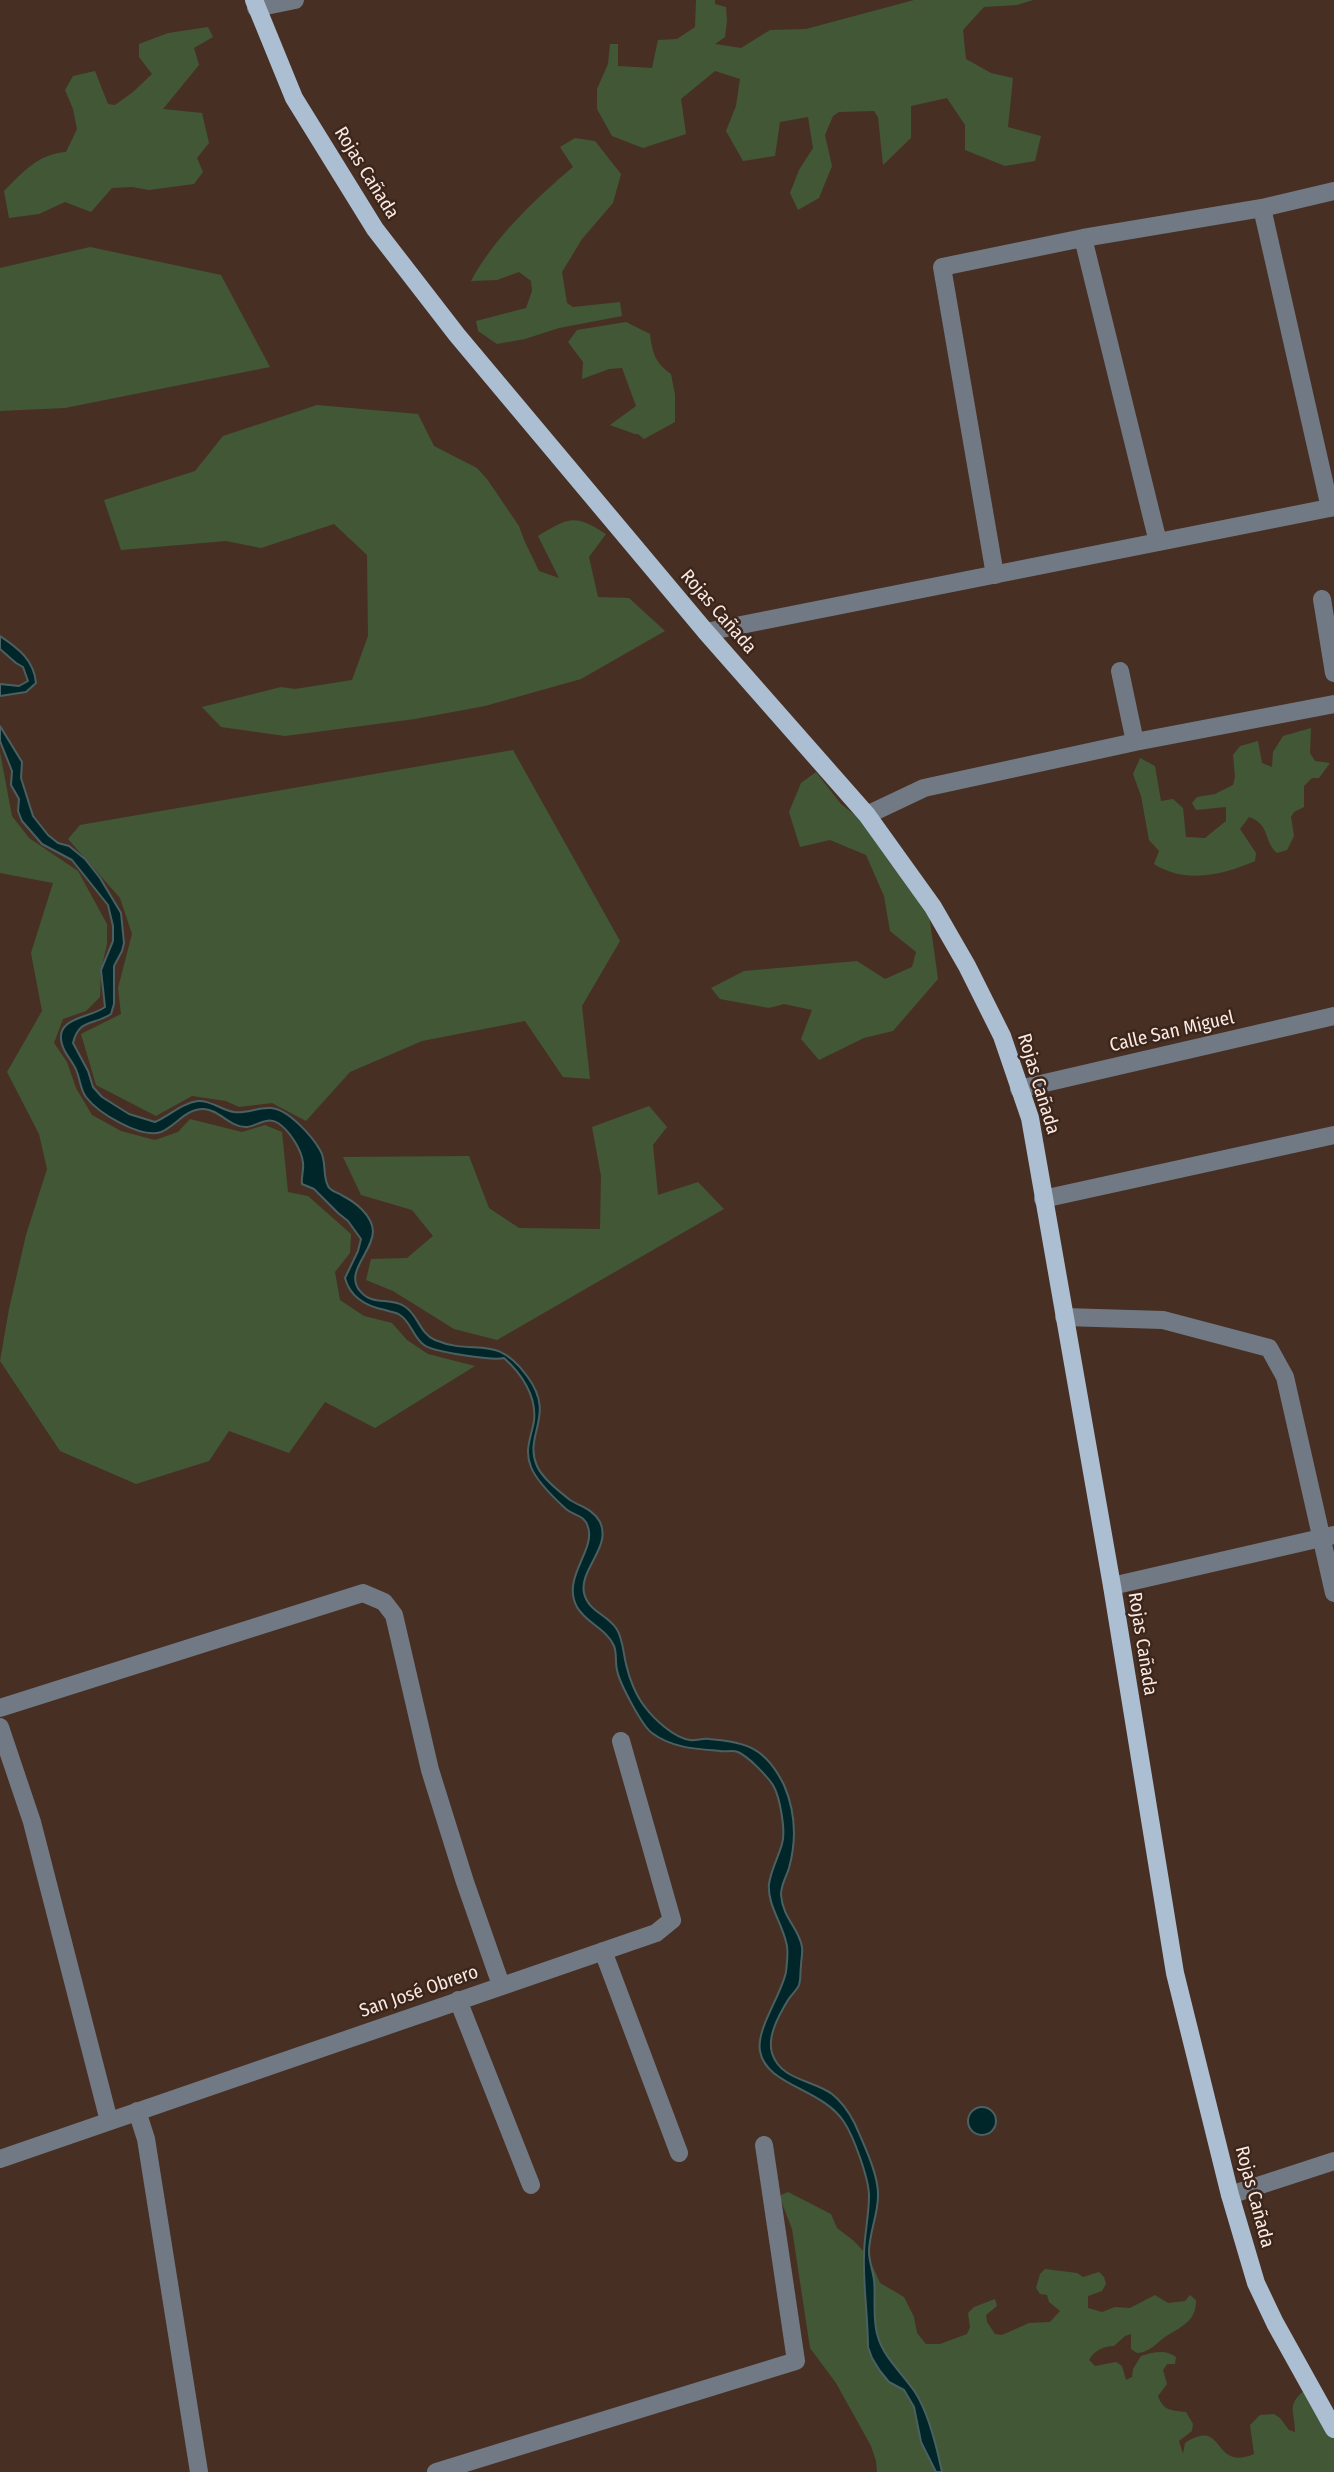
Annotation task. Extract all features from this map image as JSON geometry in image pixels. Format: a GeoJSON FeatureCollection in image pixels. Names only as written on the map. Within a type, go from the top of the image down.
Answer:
{"type":"FeatureCollection","features":[{"type":"Feature","properties":{"kind":"main road","name":"Rojas Cañada"},"geometry":{"type":"LineString","coordinates":[[255,4],[294,98],[375,229],[457,335],[706,632],[867,815],[933,907],[967,966],[1002,1036],[1030,1118],[1112,1586],[1175,1973],[1230,2195],[1256,2283],[1334,2429]]}},
{"type":"Feature","properties":{"kind":"street"},"geometry":{"type":"LineString","coordinates":[[255,4],[295,0]]}},
{"type":"Feature","properties":{"kind":"street"},"geometry":{"type":"LineString","coordinates":[[995,575],[942,267],[1083,238],[1262,208],[1334,191]]}},
{"type":"Feature","properties":{"kind":"street"},"geometry":{"type":"LineString","coordinates":[[706,632],[1332,508],[1262,208]]}},
{"type":"Feature","properties":{"kind":"street"},"geometry":{"type":"LineString","coordinates":[[1083,238],[1158,542]]}},
{"type":"Feature","properties":{"kind":"street"},"geometry":{"type":"LineString","coordinates":[[1322,599],[1334,673]]}},
{"type":"Feature","properties":{"kind":"street"},"geometry":{"type":"LineString","coordinates":[[1120,671],[1135,742]]}},
{"type":"Feature","properties":{"kind":"street"},"geometry":{"type":"LineString","coordinates":[[867,815],[924,788],[1135,742],[1334,704]]}},
{"type":"Feature","properties":{"kind":"street","name":"Calle San Miguel"},"geometry":{"type":"LineString","coordinates":[[1020,1088],[1334,1016]]}},
{"type":"Feature","properties":{"kind":"street"},"geometry":{"type":"LineString","coordinates":[[1044,1199],[1334,1135]]}},
{"type":"Feature","properties":{"kind":"street"},"geometry":{"type":"LineString","coordinates":[[1064,1317],[1163,1320],[1269,1348],[1285,1377],[1328,1536],[1334,1592]]}},
{"type":"Feature","properties":{"kind":"street"},"geometry":{"type":"LineString","coordinates":[[1112,1586],[1328,1536]]}},
{"type":"Feature","properties":{"kind":"street"},"geometry":{"type":"LineString","coordinates":[[0,1708],[363,1593],[384,1602],[394,1615],[430,1770],[501,1985]]}},
{"type":"Feature","properties":{"kind":"street"},"geometry":{"type":"LineString","coordinates":[[0,1727],[32,1822],[109,2121]]}},
{"type":"Feature","properties":{"kind":"street","name":"San José Obrero"},"geometry":{"type":"LineString","coordinates":[[0,2160],[656,1933],[672,1920],[621,1741]]}},
{"type":"Feature","properties":{"kind":"street"},"geometry":{"type":"LineString","coordinates":[[603,1951],[679,2153]]}},
{"type":"Feature","properties":{"kind":"street"},"geometry":{"type":"LineString","coordinates":[[457,2000],[531,2185]]}},
{"type":"Feature","properties":{"kind":"street"},"geometry":{"type":"LineString","coordinates":[[137,2111],[146,2139],[199,2472]]}},
{"type":"Feature","properties":{"kind":"street"},"geometry":{"type":"LineString","coordinates":[[436,2472],[796,2361],[764,2145]]}},
{"type":"Feature","properties":{"kind":"street"},"geometry":{"type":"LineString","coordinates":[[1230,2195],[1334,2161]]}},
{"type":"Feature","properties":{"kind":"green space"},"geometry":{"type":"Polygon","coordinates":[[[696,0],[715,0],[715,4],[726,7],[725,37],[715,44],[741,48],[770,30],[806,29],[914,0],[1033,0],[1017,5],[984,7],[963,30],[966,59],[991,73],[1013,78],[1008,127],[1041,136],[1035,161],[1005,166],[965,150],[965,125],[947,98],[911,106],[911,138],[883,165],[878,117],[874,111],[839,112],[833,116],[825,135],[832,166],[819,198],[798,210],[790,193],[799,170],[813,148],[808,117],[780,122],[775,156],[743,161],[726,131],[736,106],[740,79],[715,71],[681,99],[686,134],[643,148],[612,136],[597,109],[597,89],[608,64],[610,44],[618,44],[618,66],[652,68],[658,40],[677,39],[695,27],[696,0]]]}},
{"type":"Feature","properties":{"kind":"green space"},"geometry":{"type":"Polygon","coordinates":[[[208,27],[213,37],[194,48],[199,65],[163,109],[202,113],[209,143],[197,158],[203,172],[194,184],[149,190],[112,188],[91,212],[65,202],[39,214],[9,218],[4,191],[39,160],[66,152],[77,129],[65,90],[73,76],[95,71],[108,104],[115,105],[152,74],[139,57],[139,44],[168,33],[208,27]]]}},
{"type":"Feature","properties":{"kind":"green space"},"geometry":{"type":"Polygon","coordinates":[[[575,138],[595,141],[621,174],[613,203],[582,239],[562,272],[567,303],[573,307],[620,302],[622,316],[497,344],[478,331],[476,321],[526,308],[532,291],[531,281],[519,272],[497,280],[471,281],[491,250],[516,220],[573,167],[560,147],[575,138]]]}},
{"type":"Feature","properties":{"kind":"green space"},"geometry":{"type":"Polygon","coordinates":[[[90,247],[221,275],[270,367],[65,408],[0,411],[0,268],[90,247]]]}},
{"type":"Feature","properties":{"kind":"green space"},"geometry":{"type":"Polygon","coordinates":[[[626,322],[650,334],[655,357],[671,374],[675,395],[675,422],[644,439],[638,434],[610,425],[636,406],[622,368],[609,369],[582,379],[583,362],[568,342],[577,330],[626,322]]]}},
{"type":"Feature","properties":{"kind":"green space"},"geometry":{"type":"Polygon","coordinates":[[[317,405],[418,414],[434,446],[477,468],[487,479],[519,526],[539,571],[559,578],[538,536],[572,520],[586,523],[606,534],[589,557],[598,597],[629,598],[665,631],[581,679],[485,706],[415,719],[285,736],[221,727],[202,707],[281,687],[295,689],[352,680],[368,636],[367,555],[334,524],[261,548],[226,541],[121,550],[104,500],[195,471],[223,436],[317,405]]]}},
{"type":"Feature","properties":{"kind":"green space"},"geometry":{"type":"Polygon","coordinates":[[[1311,728],[1310,753],[1315,761],[1330,763],[1319,778],[1312,778],[1304,786],[1304,807],[1294,812],[1291,817],[1294,836],[1287,850],[1277,853],[1261,824],[1249,817],[1240,829],[1256,853],[1255,861],[1230,870],[1191,876],[1178,874],[1154,864],[1159,851],[1149,840],[1141,796],[1133,774],[1140,758],[1155,766],[1161,801],[1173,799],[1183,808],[1186,837],[1205,838],[1226,821],[1226,807],[1196,810],[1192,803],[1197,797],[1215,794],[1233,785],[1233,755],[1240,746],[1258,741],[1262,763],[1272,767],[1273,752],[1283,736],[1311,728]]]}},
{"type":"Feature","properties":{"kind":"green space"},"geometry":{"type":"Polygon","coordinates":[[[513,750],[620,941],[582,1006],[590,1079],[563,1077],[525,1021],[422,1041],[350,1072],[306,1121],[272,1103],[239,1107],[226,1101],[192,1096],[156,1116],[96,1085],[81,1034],[121,1014],[118,988],[132,934],[120,898],[68,839],[80,825],[513,750]]]}},
{"type":"Feature","properties":{"kind":"green space"},"geometry":{"type":"Polygon","coordinates":[[[0,752],[12,816],[29,838],[78,871],[107,924],[100,997],[86,1011],[63,1019],[54,1043],[67,1062],[76,1088],[92,1115],[121,1131],[155,1140],[178,1132],[190,1119],[242,1132],[265,1125],[282,1132],[288,1192],[308,1196],[351,1234],[350,1253],[335,1272],[340,1300],[364,1316],[392,1323],[407,1340],[428,1354],[475,1366],[375,1428],[325,1402],[289,1453],[229,1431],[209,1461],[136,1484],[60,1451],[0,1361],[26,1235],[47,1169],[39,1134],[7,1072],[42,1011],[31,953],[53,883],[0,873],[0,752]]]}},
{"type":"Feature","properties":{"kind":"green space"},"geometry":{"type":"Polygon","coordinates":[[[816,772],[841,804],[870,827],[929,914],[938,979],[893,1031],[864,1038],[819,1060],[801,1039],[812,1010],[784,1004],[769,1008],[720,999],[711,988],[744,971],[857,961],[885,979],[912,967],[916,952],[890,931],[884,896],[866,855],[830,840],[800,847],[789,812],[801,783],[816,772]]]}},
{"type":"Feature","properties":{"kind":"green space"},"geometry":{"type":"Polygon","coordinates":[[[649,1106],[667,1127],[653,1145],[658,1195],[698,1182],[724,1209],[497,1340],[454,1329],[393,1291],[366,1280],[371,1259],[407,1258],[433,1236],[412,1210],[361,1195],[343,1157],[469,1156],[489,1208],[519,1228],[600,1229],[601,1176],[592,1127],[649,1106]]]}},
{"type":"Feature","properties":{"kind":"green space"},"geometry":{"type":"Polygon","coordinates":[[[788,2192],[831,2214],[837,2228],[868,2256],[880,2283],[904,2297],[914,2317],[917,2333],[926,2344],[940,2344],[967,2334],[970,2327],[968,2313],[974,2307],[995,2299],[997,2306],[986,2315],[995,2334],[1002,2335],[1029,2323],[1050,2322],[1060,2311],[1049,2302],[1047,2295],[1040,2294],[1036,2288],[1040,2274],[1045,2269],[1077,2273],[1083,2277],[1099,2272],[1106,2284],[1102,2291],[1088,2296],[1088,2308],[1102,2312],[1115,2307],[1130,2308],[1155,2295],[1168,2303],[1185,2301],[1190,2295],[1196,2300],[1193,2315],[1150,2349],[1137,2353],[1131,2349],[1131,2334],[1114,2346],[1099,2350],[1089,2360],[1095,2366],[1116,2362],[1122,2366],[1126,2380],[1132,2377],[1133,2369],[1141,2356],[1164,2352],[1176,2357],[1175,2364],[1167,2364],[1163,2370],[1167,2384],[1158,2396],[1166,2408],[1186,2412],[1193,2424],[1192,2431],[1179,2441],[1183,2454],[1185,2443],[1198,2436],[1207,2436],[1214,2439],[1231,2456],[1240,2458],[1254,2454],[1250,2425],[1260,2415],[1274,2414],[1289,2430],[1295,2432],[1294,2404],[1307,2388],[1334,2415],[1334,2472],[877,2472],[871,2446],[836,2383],[810,2348],[792,2229],[780,2198],[788,2192]]]}},
{"type":"Feature","properties":{"kind":"water"},"geometry":{"type":"Polygon","coordinates":[[[0,636],[19,650],[32,668],[36,683],[26,692],[0,696],[0,684],[19,686],[28,681],[23,667],[0,649],[0,636]]]}},
{"type":"Feature","properties":{"kind":"water"},"geometry":{"type":"Polygon","coordinates":[[[0,726],[22,762],[21,778],[33,816],[48,835],[58,843],[69,846],[85,859],[121,913],[124,943],[114,966],[114,1004],[111,1014],[83,1026],[73,1043],[93,1087],[102,1097],[129,1114],[155,1122],[186,1104],[198,1101],[234,1112],[271,1108],[285,1113],[299,1124],[322,1154],[329,1188],[358,1205],[372,1225],[372,1239],[355,1277],[360,1291],[375,1300],[398,1303],[409,1309],[425,1333],[435,1340],[449,1345],[495,1350],[505,1354],[527,1376],[539,1402],[540,1414],[534,1444],[537,1466],[556,1489],[590,1511],[600,1522],[602,1540],[586,1575],[584,1593],[589,1604],[612,1623],[618,1632],[629,1675],[642,1703],[677,1736],[692,1740],[734,1742],[754,1749],[770,1763],[784,1785],[793,1816],[794,1836],[792,1857],[781,1895],[785,1911],[798,1934],[802,1952],[799,1985],[775,2026],[771,2040],[772,2053],[776,2062],[789,2074],[824,2089],[839,2100],[853,2120],[866,2150],[878,2188],[869,2252],[874,2280],[876,2330],[885,2352],[920,2400],[932,2430],[942,2472],[936,2472],[921,2442],[914,2407],[904,2390],[889,2382],[872,2358],[868,2347],[864,2248],[869,2196],[864,2169],[852,2138],[844,2122],[834,2111],[773,2072],[764,2063],[760,2051],[762,2033],[783,1981],[788,1957],[787,1945],[769,1891],[783,1838],[782,1814],[773,1785],[757,1767],[738,1752],[676,1745],[648,1729],[622,1684],[611,1640],[581,1613],[573,1596],[573,1586],[589,1536],[588,1527],[582,1518],[566,1509],[551,1495],[531,1467],[528,1449],[534,1412],[526,1386],[504,1358],[464,1355],[430,1348],[420,1342],[400,1315],[359,1300],[345,1278],[361,1239],[348,1221],[314,1189],[302,1184],[302,1158],[298,1146],[286,1130],[274,1121],[241,1127],[203,1109],[191,1112],[161,1132],[143,1132],[110,1117],[86,1097],[76,1068],[63,1048],[61,1035],[68,1023],[105,1007],[101,970],[113,941],[113,926],[108,905],[72,860],[42,844],[22,821],[18,811],[19,799],[11,785],[12,771],[0,741],[0,726]]]}},
{"type":"Feature","properties":{"kind":"water"},"geometry":{"type":"Polygon","coordinates":[[[982,2107],[992,2111],[996,2121],[992,2131],[982,2135],[972,2131],[968,2121],[972,2111],[982,2107]]]}}]}
